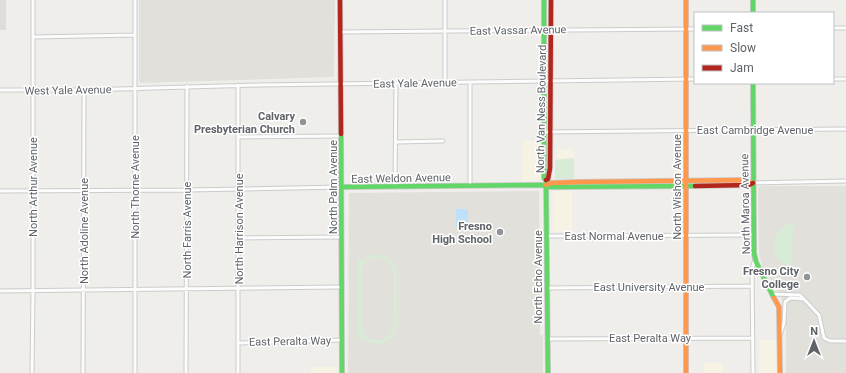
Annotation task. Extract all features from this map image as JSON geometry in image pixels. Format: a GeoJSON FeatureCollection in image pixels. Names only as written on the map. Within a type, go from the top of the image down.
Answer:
{"type":"FeatureCollection","features":[{"type":"Feature","properties":{"kind":"street","name":"North Arthur Avenue"},"geometry":{"type":"LineString","coordinates":[[32,373],[34,191],[33,0]]}},
{"type":"Feature","properties":{"kind":"street","name":"North Thorne Avenue"},"geometry":{"type":"LineString","coordinates":[[135,0],[135,373]]}},
{"type":"Feature","properties":{"kind":"street","name":"North Palm Avenue"},"geometry":{"type":"LineString","coordinates":[[340,0],[342,136],[342,373]]}},
{"type":"Feature","properties":{"kind":"street"},"geometry":{"type":"LineString","coordinates":[[445,0],[445,82]]}},
{"type":"Feature","properties":{"kind":"street","name":"North Van Ness Boulevard"},"geometry":{"type":"LineString","coordinates":[[544,0],[544,178],[546,183]]}},
{"type":"Feature","properties":{"kind":"street","name":"North Van Ness Boulevard"},"geometry":{"type":"LineString","coordinates":[[546,183],[550,173],[551,0]]}},
{"type":"Feature","properties":{"kind":"street","name":"North Wishon Avenue"},"geometry":{"type":"LineString","coordinates":[[686,0],[686,373]]}},
{"type":"Feature","properties":{"kind":"street"},"geometry":{"type":"LineString","coordinates":[[753,0],[753,12]]}},
{"type":"Feature","properties":{"kind":"street"},"geometry":{"type":"LineString","coordinates":[[834,28],[846,28]]}},
{"type":"Feature","properties":{"kind":"street","name":"East Vassar Avenue"},"geometry":{"type":"LineString","coordinates":[[340,32],[694,29]]}},
{"type":"Feature","properties":{"kind":"street"},"geometry":{"type":"LineString","coordinates":[[34,37],[135,35]]}},
{"type":"Feature","properties":{"kind":"street","name":"East Yale Avenue"},"geometry":{"type":"LineString","coordinates":[[135,88],[544,80],[694,79]]}},
{"type":"Feature","properties":{"kind":"street"},"geometry":{"type":"LineString","coordinates":[[834,79],[846,79]]}},
{"type":"Feature","properties":{"kind":"street"},"geometry":{"type":"LineString","coordinates":[[470,82],[470,186]]}},
{"type":"Feature","properties":{"kind":"street"},"geometry":{"type":"LineString","coordinates":[[395,187],[396,83]]}},
{"type":"Feature","properties":{"kind":"street","name":"North Maroa Avenue"},"geometry":{"type":"LineString","coordinates":[[753,84],[753,235],[755,258],[752,270],[753,373]]}},
{"type":"Feature","properties":{"kind":"street","name":"North Harrison Avenue"},"geometry":{"type":"LineString","coordinates":[[238,85],[238,373]]}},
{"type":"Feature","properties":{"kind":"street","name":"North Farris Avenue"},"geometry":{"type":"LineString","coordinates":[[186,373],[187,86]]}},
{"type":"Feature","properties":{"kind":"street","name":"West Yale Avenue"},"geometry":{"type":"LineString","coordinates":[[0,90],[84,90],[135,88]]}},
{"type":"Feature","properties":{"kind":"street","name":"North Adoline Avenue"},"geometry":{"type":"LineString","coordinates":[[83,373],[84,90]]}},
{"type":"Feature","properties":{"kind":"street","name":"East Cambridge Avenue"},"geometry":{"type":"LineString","coordinates":[[544,132],[846,129]]}},
{"type":"Feature","properties":{"kind":"street"},"geometry":{"type":"LineString","coordinates":[[238,137],[342,136]]}},
{"type":"Feature","properties":{"kind":"street"},"geometry":{"type":"LineString","coordinates":[[396,142],[443,141]]}},
{"type":"Feature","properties":{"kind":"street","name":"East Weldon Avenue"},"geometry":{"type":"LineString","coordinates":[[644,184],[686,181],[745,180],[753,183]]}},
{"type":"Feature","properties":{"kind":"street","name":"East Weldon Avenue"},"geometry":{"type":"LineString","coordinates":[[0,191],[470,186],[546,183],[551,187],[605,184],[686,186],[846,181]]}},
{"type":"Feature","properties":{"kind":"street","name":"North Echo Avenue"},"geometry":{"type":"LineString","coordinates":[[546,183],[548,373]]}},
{"type":"Feature","properties":{"kind":"street","name":"East Normal Avenue"},"geometry":{"type":"LineString","coordinates":[[547,236],[753,235]]}},
{"type":"Feature","properties":{"kind":"street"},"geometry":{"type":"LineString","coordinates":[[239,238],[342,237]]}},
{"type":"Feature","properties":{"kind":"street"},"geometry":{"type":"LineString","coordinates":[[755,258],[779,310],[780,373]]}},
{"type":"Feature","properties":{"kind":"street","name":"East University Avenue"},"geometry":{"type":"LineString","coordinates":[[547,288],[752,286]]}},
{"type":"Feature","properties":{"kind":"street"},"geometry":{"type":"LineString","coordinates":[[0,292],[342,287]]}},
{"type":"Feature","properties":{"kind":"street"},"geometry":{"type":"LineString","coordinates":[[772,294],[800,295],[819,314],[824,338],[830,341],[846,342]]}},
{"type":"Feature","properties":{"kind":"street"},"geometry":{"type":"LineString","coordinates":[[780,336],[784,323],[785,302],[790,298],[804,299]]}},
{"type":"Feature","properties":{"kind":"street","name":"East Peralta Way"},"geometry":{"type":"LineString","coordinates":[[547,339],[753,338]]}},
{"type":"Feature","properties":{"kind":"street","name":"East Peralta Way"},"geometry":{"type":"LineString","coordinates":[[239,343],[342,340]]}},
{"type":"Feature","properties":{"kind":"shaded area"},"geometry":{"type":"Polygon","coordinates":[[[0,0],[6,0],[6,30],[0,30],[0,0]]]}},
{"type":"Feature","properties":{"kind":"shaded area"},"geometry":{"type":"Polygon","coordinates":[[[139,0],[335,0],[334,75],[333,77],[141,83],[139,81],[139,0]]]}},
{"type":"Feature","properties":{"kind":"shaded area"},"geometry":{"type":"Polygon","coordinates":[[[522,141],[541,141],[541,180],[522,181],[522,141]]]}},
{"type":"Feature","properties":{"kind":"shaded area"},"geometry":{"type":"Polygon","coordinates":[[[557,149],[574,149],[574,158],[557,159],[557,149]]]}},
{"type":"Feature","properties":{"kind":"shaded area"},"geometry":{"type":"Polygon","coordinates":[[[675,157],[682,157],[682,178],[675,178],[675,157]]]}},
{"type":"Feature","properties":{"kind":"shaded area","name":"Fresno City College"},"geometry":{"type":"Polygon","coordinates":[[[761,186],[846,186],[846,373],[786,373],[786,310],[783,308],[781,297],[762,267],[759,252],[758,188],[761,186]]]}},
{"type":"Feature","properties":{"kind":"shaded area","name":"Fresno High School"},"geometry":{"type":"Polygon","coordinates":[[[539,191],[540,335],[543,335],[543,373],[348,373],[349,193],[539,191]]]}},
{"type":"Feature","properties":{"kind":"shaded area"},"geometry":{"type":"Polygon","coordinates":[[[553,191],[572,191],[572,232],[553,232],[553,191]]]}},
{"type":"Feature","properties":{"kind":"shaded area"},"geometry":{"type":"Polygon","coordinates":[[[759,340],[779,340],[779,373],[759,373],[759,340]]]}},
{"type":"Feature","properties":{"kind":"shaded area"},"geometry":{"type":"Polygon","coordinates":[[[704,363],[723,363],[723,373],[704,373],[704,363]]]}},
{"type":"Feature","properties":{"kind":"shaded area"},"geometry":{"type":"Polygon","coordinates":[[[311,367],[336,367],[336,373],[311,373],[311,367]]]}},
{"type":"Feature","properties":{"kind":"green space"},"geometry":{"type":"Polygon","coordinates":[[[574,158],[574,179],[555,179],[555,160],[574,158]]]}},
{"type":"Feature","properties":{"kind":"green space"},"geometry":{"type":"Polygon","coordinates":[[[789,224],[793,224],[792,266],[784,264],[779,260],[775,255],[773,248],[776,246],[773,242],[777,233],[789,224]]]}},
{"type":"Feature","properties":{"kind":"green space"},"geometry":{"type":"Polygon","coordinates":[[[377,254],[389,258],[396,267],[397,324],[392,336],[383,343],[378,344],[372,343],[361,336],[361,339],[358,339],[358,259],[361,259],[361,262],[369,256],[377,254]],[[377,257],[368,260],[362,268],[361,324],[365,335],[372,340],[383,340],[391,333],[394,324],[394,274],[392,267],[388,262],[377,257]]]}},
{"type":"Feature","properties":{"kind":"water"},"geometry":{"type":"Polygon","coordinates":[[[456,209],[468,209],[468,227],[456,227],[456,209]]]}},
{"type":"Feature","properties":{"kind":"traffic: fast"},"geometry":{"type":"LineString","coordinates":[[544,0],[544,178],[546,180],[548,373]]}},
{"type":"Feature","properties":{"kind":"traffic: fast"},"geometry":{"type":"LineString","coordinates":[[753,0],[753,12]]}},
{"type":"Feature","properties":{"kind":"traffic: fast"},"geometry":{"type":"LineString","coordinates":[[753,84],[754,253],[756,262],[774,298]]}},
{"type":"Feature","properties":{"kind":"traffic: fast"},"geometry":{"type":"LineString","coordinates":[[341,134],[342,373]]}},
{"type":"Feature","properties":{"kind":"traffic: fast"},"geometry":{"type":"LineString","coordinates":[[342,187],[541,185],[551,187],[695,186]]}},
{"type":"Feature","properties":{"kind":"traffic: slow"},"geometry":{"type":"LineString","coordinates":[[686,0],[686,373]]}},
{"type":"Feature","properties":{"kind":"traffic: slow"},"geometry":{"type":"LineString","coordinates":[[546,185],[551,183],[578,182],[745,180],[753,183]]}},
{"type":"Feature","properties":{"kind":"traffic: slow"},"geometry":{"type":"LineString","coordinates":[[774,298],[779,307],[780,373]]}},
{"type":"Feature","properties":{"kind":"traffic: jam"},"geometry":{"type":"LineString","coordinates":[[340,0],[341,134]]}},
{"type":"Feature","properties":{"kind":"traffic: jam"},"geometry":{"type":"LineString","coordinates":[[546,180],[548,179],[550,168],[551,0]]}},
{"type":"Feature","properties":{"kind":"traffic: jam"},"geometry":{"type":"LineString","coordinates":[[695,186],[749,185],[753,183]]}},
{"type":"Feature","properties":{"kind":"place","name":"Calvary Presbyterian Church"},"geometry":{"type":"Point","coordinates":[303,122]}},
{"type":"Feature","properties":{"kind":"place","name":"Fresno High School"},"geometry":{"type":"Point","coordinates":[500,232]}},
{"type":"Feature","properties":{"kind":"place","name":"Fresno City College"},"geometry":{"type":"Point","coordinates":[807,277]}}]}
